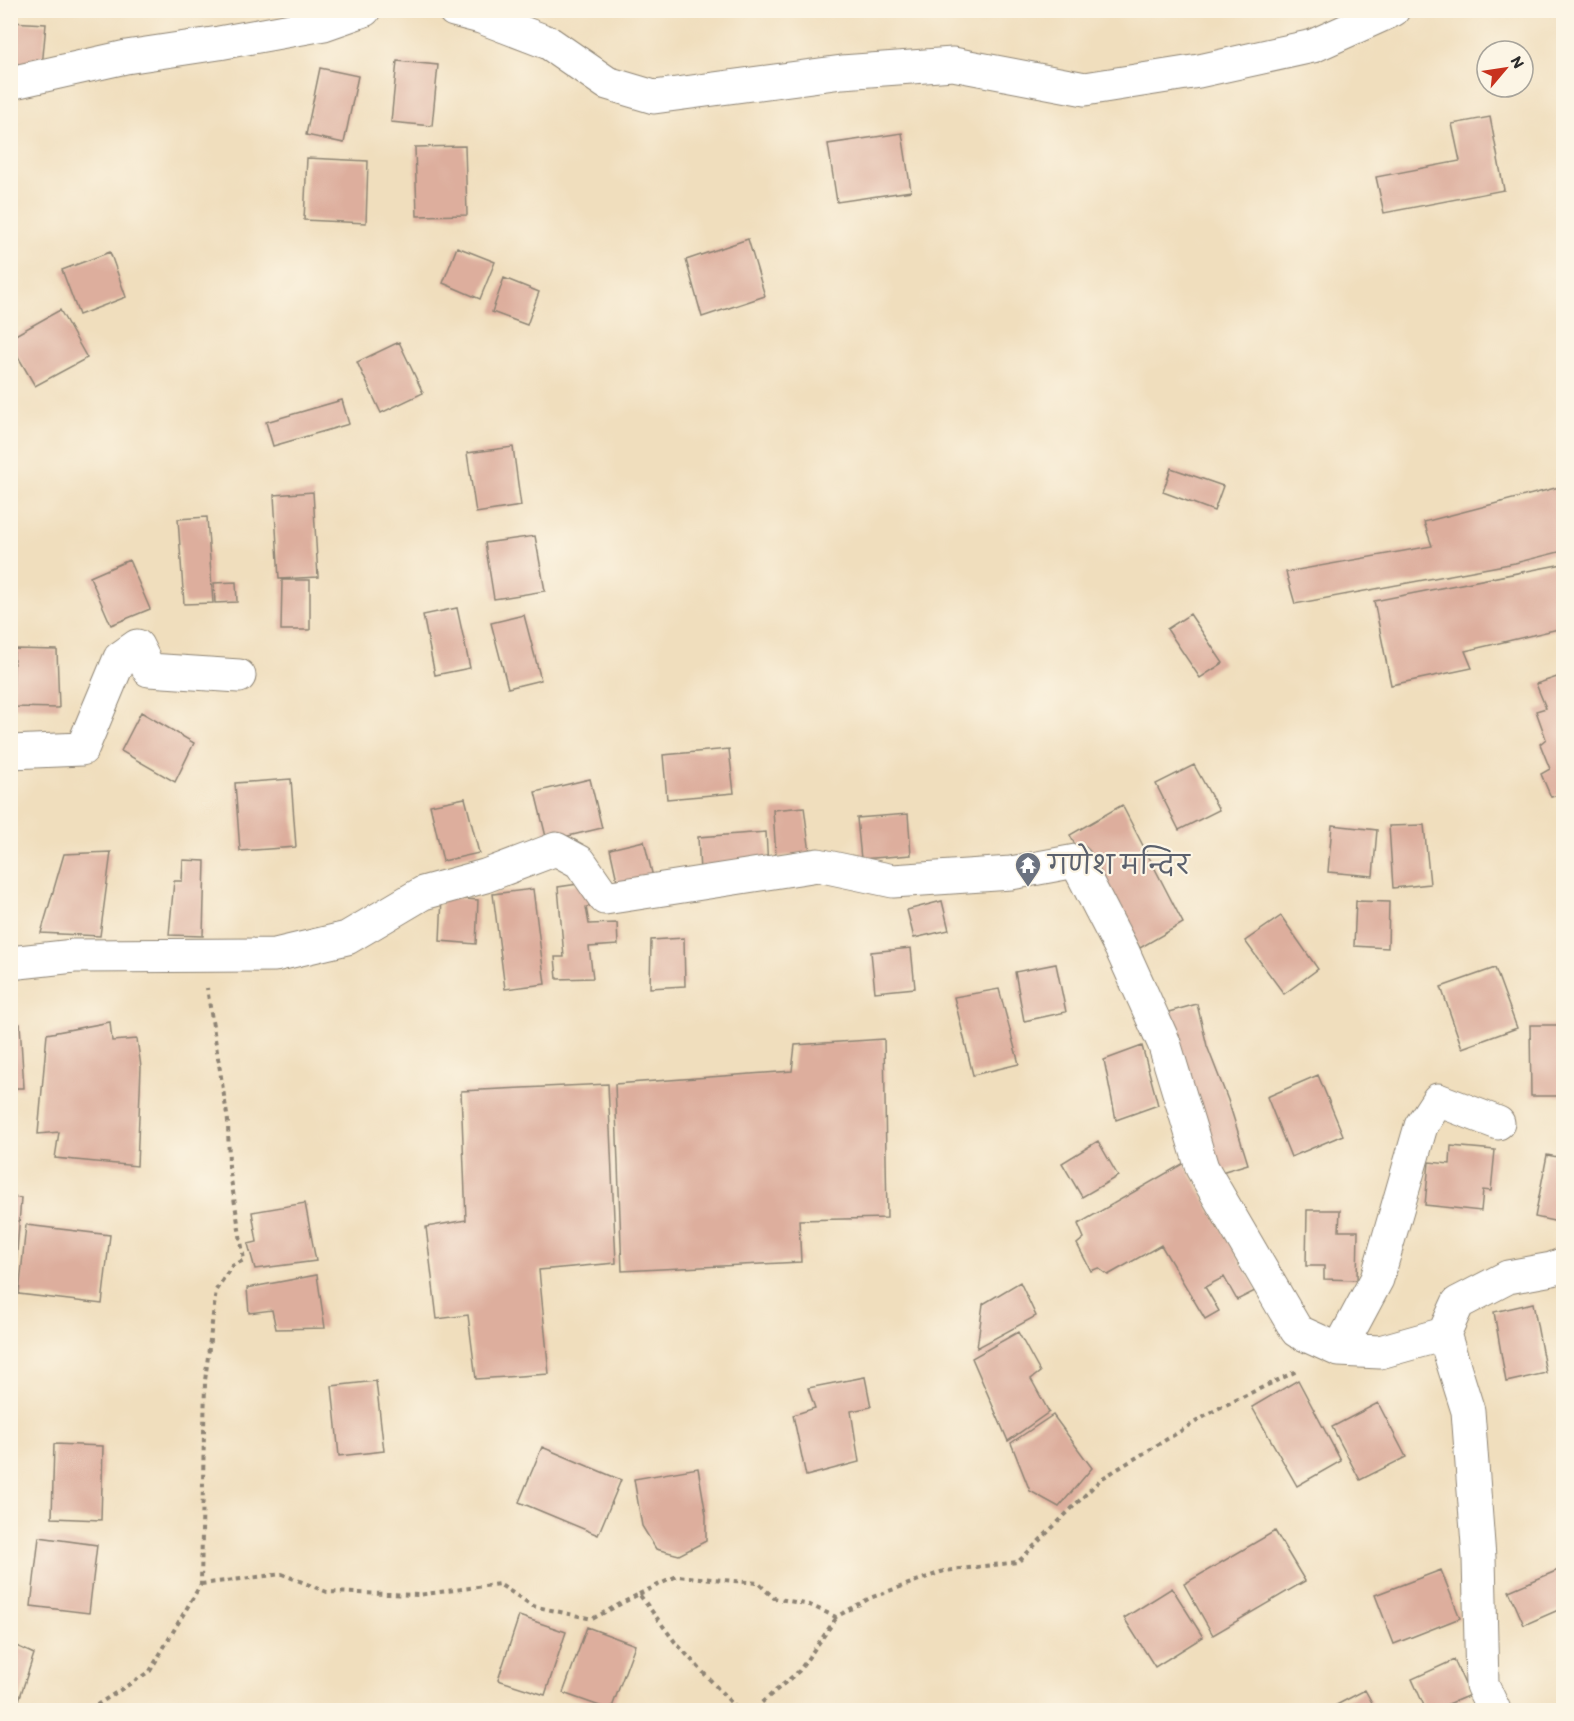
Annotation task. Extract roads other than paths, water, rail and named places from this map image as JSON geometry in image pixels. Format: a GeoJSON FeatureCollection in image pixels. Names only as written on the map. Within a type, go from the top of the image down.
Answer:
{"type":"FeatureCollection","features":[{"type":"Feature","properties":{"kind":"street"},"geometry":{"type":"LineString","coordinates":[[10,83],[126,57],[324,24],[364,10]]}},
{"type":"Feature","properties":{"kind":"street"},"geometry":{"type":"LineString","coordinates":[[454,10],[481,17],[549,43],[607,83],[654,97],[842,72],[953,64],[1085,88],[1199,71],[1313,46],[1393,10]]}},
{"type":"Feature","properties":{"kind":"street"},"geometry":{"type":"LineString","coordinates":[[10,752],[82,749],[120,658],[137,646],[149,670],[239,676]]}},
{"type":"Feature","properties":{"kind":"street"},"geometry":{"type":"LineString","coordinates":[[10,963],[74,956],[276,955],[347,938],[423,893],[485,876],[556,849],[580,862],[605,898],[818,865],[893,881],[1011,873],[1076,861],[1123,952],[1164,1043],[1202,1168],[1297,1331],[1339,1350],[1380,1352],[1444,1334]]}},
{"type":"Feature","properties":{"kind":"street"},"geometry":{"type":"LineString","coordinates":[[1339,1350],[1377,1279],[1420,1126],[1438,1100],[1498,1123]]}},
{"type":"Feature","properties":{"kind":"street"},"geometry":{"type":"LineString","coordinates":[[1494,1710],[1482,1685],[1479,1558],[1468,1411],[1444,1334],[1458,1303],[1508,1277],[1552,1269],[1563,1264]]}},
{"type":"Feature","properties":{"kind":"place","name":"गणेश मन्दिर"},"geometry":{"type":"Point","coordinates":[1028,888]}}]}
